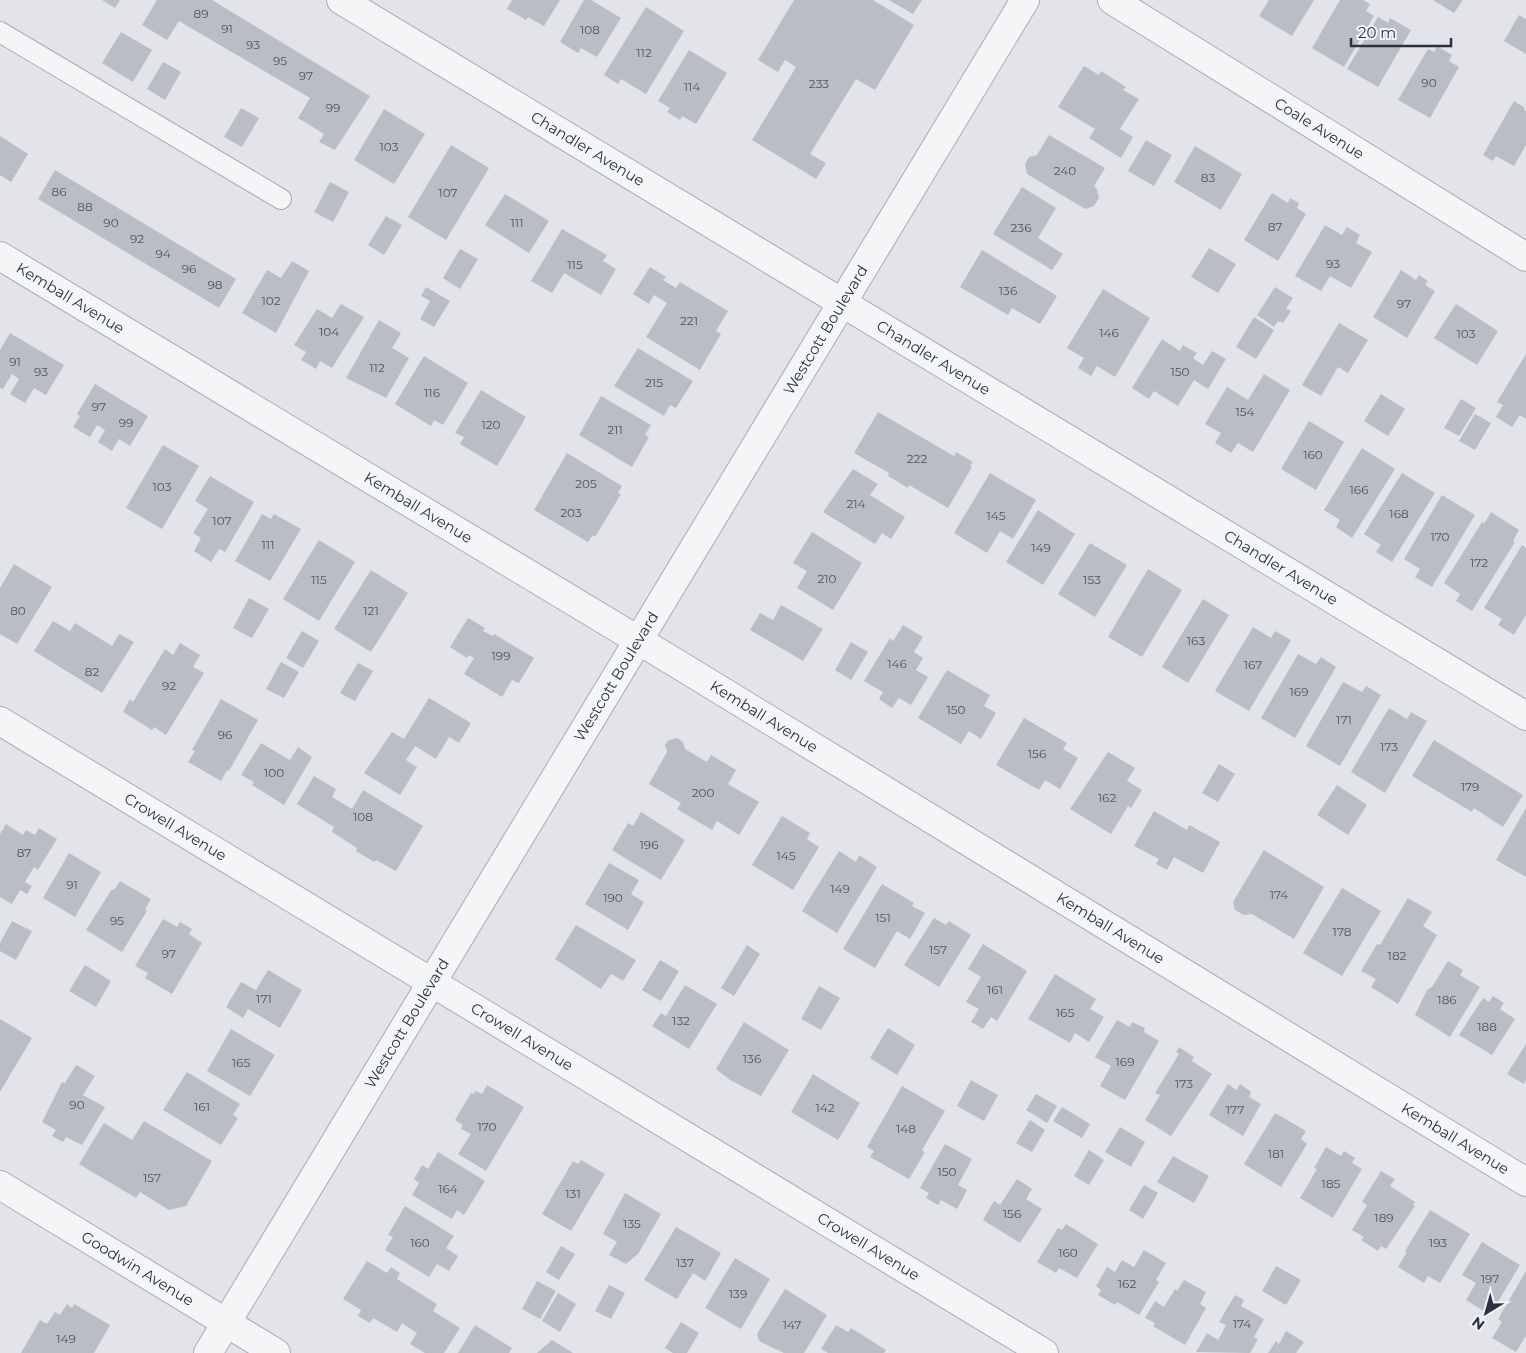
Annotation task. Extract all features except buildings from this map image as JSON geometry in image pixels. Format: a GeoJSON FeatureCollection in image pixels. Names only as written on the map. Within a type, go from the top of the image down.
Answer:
{"type":"FeatureCollection","features":[{"type":"Feature","properties":{"kind":"street","name":"Chandler Avenue"},"geometry":{"type":"LineString","coordinates":[[341,0],[1526,716]]}},
{"type":"Feature","properties":{"kind":"street","name":"Westcott Boulevard"},"geometry":{"type":"LineString","coordinates":[[208,1353],[1025,0]]}},
{"type":"Feature","properties":{"kind":"street","name":"Coale Avenue"},"geometry":{"type":"LineString","coordinates":[[1112,0],[1526,257]]}},
{"type":"Feature","properties":{"kind":"street","name":"Kemball Avenue"},"geometry":{"type":"LineString","coordinates":[[0,256],[639,640],[1526,1182]]}},
{"type":"Feature","properties":{"kind":"street","name":"Crowell Avenue"},"geometry":{"type":"LineString","coordinates":[[0,721],[1044,1353]]}},
{"type":"Feature","properties":{"kind":"street","name":"Goodwin Avenue"},"geometry":{"type":"LineString","coordinates":[[0,1185],[276,1353]]}},
{"type":"Feature","properties":{"kind":"lane"},"geometry":{"type":"LineString","coordinates":[[0,32],[280,199]]}}]}
